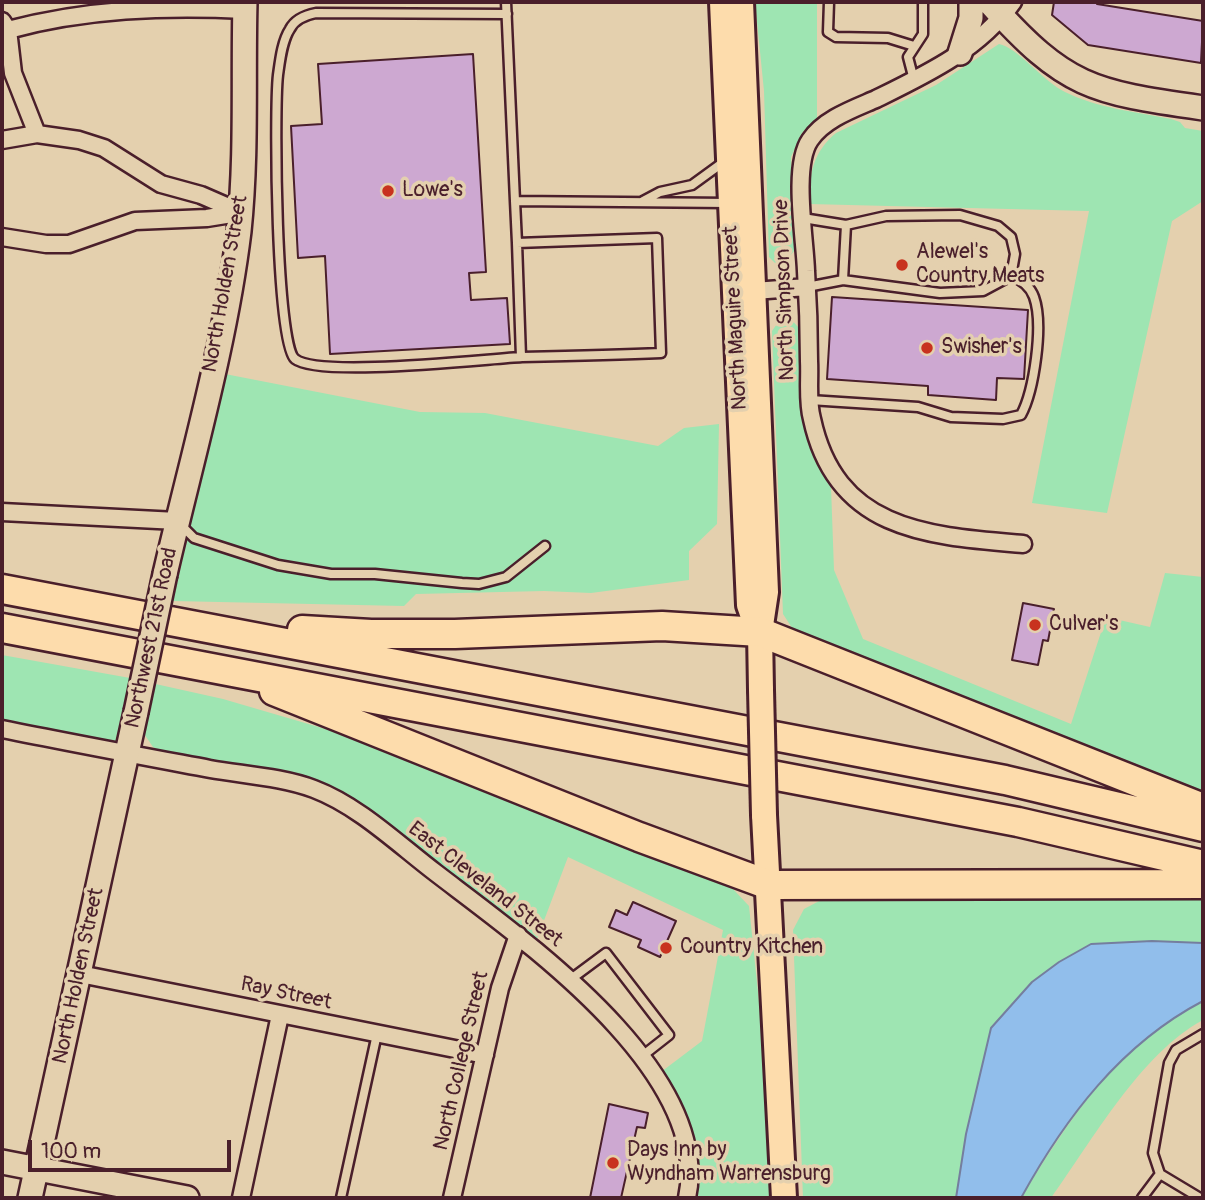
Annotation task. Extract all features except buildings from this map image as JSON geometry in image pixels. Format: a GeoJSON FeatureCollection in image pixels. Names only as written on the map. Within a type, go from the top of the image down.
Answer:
{"type":"FeatureCollection","features":[{"type":"Feature","properties":{"kind":"highway"},"geometry":{"type":"LineString","coordinates":[[2,589],[991,777],[1203,827]]}},
{"type":"Feature","properties":{"kind":"highway"},"geometry":{"type":"LineString","coordinates":[[180,622],[371,634],[662,626],[760,632],[1203,808]]}},
{"type":"Feature","properties":{"kind":"highway"},"geometry":{"type":"LineString","coordinates":[[2,628],[1018,822],[1203,865]]}},
{"type":"Feature","properties":{"kind":"highway"},"geometry":{"type":"LineString","coordinates":[[216,667],[639,837],[769,885],[1203,884]]}},
{"type":"Feature","properties":{"kind":"main road","name":"North Maguire Street"},"geometry":{"type":"LineString","coordinates":[[722,2],[749,605],[760,632]]}},
{"type":"Feature","properties":{"kind":"main road","name":"North Maguire Street"},"geometry":{"type":"LineString","coordinates":[[741,2],[766,592],[760,632],[765,815],[784,1198]]}},
{"type":"Feature","properties":{"kind":"main road"},"geometry":{"type":"LineString","coordinates":[[960,53],[969,26],[971,2]]}},
{"type":"Feature","properties":{"kind":"main road","name":"North Holden Street"},"geometry":{"type":"LineString","coordinates":[[177,521],[223,321],[240,212],[245,6]]}},
{"type":"Feature","properties":{"kind":"main road"},"geometry":{"type":"LineString","coordinates":[[1001,7],[1034,51],[1069,77],[1108,93],[1203,108]]}},
{"type":"Feature","properties":{"kind":"main road","name":"Northwest 21st Road"},"geometry":{"type":"LineString","coordinates":[[127,754],[177,521]]}},
{"type":"Feature","properties":{"kind":"main road","name":"North Holden Street"},"geometry":{"type":"LineString","coordinates":[[30,1198],[127,754]]}},
{"type":"Feature","properties":{"kind":"main road"},"geometry":{"type":"LineString","coordinates":[[2,1162],[187,1198]]}},
{"type":"Feature","properties":{"kind":"street"},"geometry":{"type":"LineString","coordinates":[[37,134],[13,73],[5,25],[121,9],[245,6]]}},
{"type":"Feature","properties":{"kind":"street","name":"North Simpson Drive"},"geometry":{"type":"LineString","coordinates":[[1001,7],[960,53],[915,80],[834,119],[810,140],[804,150],[801,175],[810,400],[812,420],[825,461],[835,479],[869,510],[910,530],[929,535],[1023,544]]}},
{"type":"Feature","properties":{"kind":"street"},"geometry":{"type":"LineString","coordinates":[[2,140],[37,134],[56,135],[104,148],[161,184],[201,195],[240,212]]}},
{"type":"Feature","properties":{"kind":"street"},"geometry":{"type":"LineString","coordinates":[[2,236],[46,244],[69,244],[135,221],[207,218],[240,212]]}},
{"type":"Feature","properties":{"kind":"street"},"geometry":{"type":"LineString","coordinates":[[754,291],[807,287]]}},
{"type":"Feature","properties":{"kind":"street"},"geometry":{"type":"LineString","coordinates":[[2,512],[177,521]]}},
{"type":"Feature","properties":{"kind":"street","name":"East Cleveland Street"},"geometry":{"type":"LineString","coordinates":[[2,729],[290,783],[321,792],[366,820],[518,935],[571,979],[641,1058],[675,1112],[689,1152],[687,1198]]}},
{"type":"Feature","properties":{"kind":"street","name":"North College Street"},"geometry":{"type":"LineString","coordinates":[[452,1198],[500,988],[518,935]]}},
{"type":"Feature","properties":{"kind":"street","name":"Ray Street"},"geometry":{"type":"LineString","coordinates":[[80,974],[485,1055]]}},
{"type":"Feature","properties":{"kind":"street"},"geometry":{"type":"LineString","coordinates":[[241,1198],[281,1015]]}},
{"type":"Feature","properties":{"kind":"lane"},"geometry":{"type":"LineString","coordinates":[[506,2],[521,358]]}},
{"type":"Feature","properties":{"kind":"lane"},"geometry":{"type":"LineString","coordinates":[[830,2],[828,32],[836,37],[888,38],[914,46]]}},
{"type":"Feature","properties":{"kind":"lane"},"geometry":{"type":"LineString","coordinates":[[915,80],[908,57],[923,34],[923,2]]}},
{"type":"Feature","properties":{"kind":"lane"},"geometry":{"type":"LineString","coordinates":[[507,14],[316,13],[306,15],[290,28],[278,76],[281,277],[286,340],[290,353],[297,361],[310,365],[366,367],[661,353],[657,238],[517,243]]}},
{"type":"Feature","properties":{"kind":"lane"},"geometry":{"type":"LineString","coordinates":[[640,202],[660,192],[692,185],[729,158]]}},
{"type":"Feature","properties":{"kind":"lane"},"geometry":{"type":"LineString","coordinates":[[515,201],[731,203]]}},
{"type":"Feature","properties":{"kind":"lane"},"geometry":{"type":"LineString","coordinates":[[803,218],[846,225],[886,216],[960,215],[998,226],[1011,237],[1015,254],[1011,276]]}},
{"type":"Feature","properties":{"kind":"lane"},"geometry":{"type":"LineString","coordinates":[[843,280],[846,225]]}},
{"type":"Feature","properties":{"kind":"lane"},"geometry":{"type":"LineString","coordinates":[[807,287],[843,280],[940,293],[983,291],[1011,276],[1024,281],[1034,297],[1038,320],[1030,398],[1021,415],[1003,419],[951,417],[918,407],[810,400]]}},
{"type":"Feature","properties":{"kind":"lane"},"geometry":{"type":"LineString","coordinates":[[177,521],[194,538],[278,565],[331,574],[375,573],[462,583],[479,584],[506,577],[545,546]]}},
{"type":"Feature","properties":{"kind":"lane"},"geometry":{"type":"LineString","coordinates":[[571,979],[606,953],[669,1035],[641,1058]]}},
{"type":"Feature","properties":{"kind":"lane"},"geometry":{"type":"LineString","coordinates":[[341,1198],[377,1034]]}},
{"type":"Feature","properties":{"kind":"lane"},"geometry":{"type":"LineString","coordinates":[[1200,1198],[1160,1174],[1153,1153],[1169,1063],[1176,1050],[1203,1034]]}},
{"type":"Feature","properties":{"kind":"lane"},"geometry":{"type":"LineString","coordinates":[[1142,1198],[1160,1174]]}},
{"type":"Feature","properties":{"kind":"green space"},"geometry":{"type":"Polygon","coordinates":[[[755,2],[817,2],[817,118],[802,133],[791,157],[796,249],[783,263],[775,263],[769,257],[764,91],[755,2]]]}},
{"type":"Feature","properties":{"kind":"green space"},"geometry":{"type":"Polygon","coordinates":[[[999,44],[1014,51],[1065,92],[1117,109],[1171,119],[1180,122],[1185,128],[1203,131],[1203,201],[1172,221],[1107,513],[1032,503],[1089,211],[809,204],[810,183],[817,156],[836,133],[936,85],[999,44]]]}},
{"type":"Feature","properties":{"kind":"green space"},"geometry":{"type":"Polygon","coordinates":[[[788,316],[799,328],[802,418],[814,459],[831,487],[834,570],[863,639],[1071,724],[1106,617],[1150,627],[1165,573],[1203,577],[1203,792],[796,634],[783,614],[772,331],[781,318],[788,316]]]}},
{"type":"Feature","properties":{"kind":"green space"},"geometry":{"type":"Polygon","coordinates":[[[225,374],[420,412],[485,413],[658,446],[684,428],[719,424],[717,524],[689,551],[689,580],[591,593],[544,591],[416,594],[404,606],[173,601],[225,374]]]}},
{"type":"Feature","properties":{"kind":"green space"},"geometry":{"type":"Polygon","coordinates":[[[2,655],[130,678],[119,737],[114,743],[2,723],[2,655]]]}},
{"type":"Feature","properties":{"kind":"green space"},"geometry":{"type":"Polygon","coordinates":[[[151,683],[223,699],[329,730],[733,889],[749,906],[768,1088],[769,1198],[696,1198],[698,1164],[695,1148],[685,1117],[661,1072],[702,1041],[723,930],[568,857],[537,939],[323,784],[163,752],[153,747],[142,731],[151,683]]]}},
{"type":"Feature","properties":{"kind":"green space"},"geometry":{"type":"Polygon","coordinates":[[[1203,897],[1203,943],[1091,944],[1010,1008],[991,1028],[966,1134],[956,1198],[803,1198],[793,930],[804,909],[825,898],[1203,897]]]}},
{"type":"Feature","properties":{"kind":"green space"},"geometry":{"type":"Polygon","coordinates":[[[1203,1001],[1203,1020],[1180,1035],[1138,1076],[1051,1198],[1021,1198],[1058,1139],[1120,1062],[1172,1019],[1203,1001]]]}},
{"type":"Feature","properties":{"kind":"water"},"geometry":{"type":"Polygon","coordinates":[[[1152,941],[1203,943],[1203,1001],[1173,1019],[1121,1061],[1076,1112],[1021,1198],[956,1198],[966,1134],[991,1028],[1032,982],[1059,962],[1091,944],[1152,941]]]}},
{"type":"Feature","properties":{"kind":"place","name":"Lowe's"},"geometry":{"type":"Point","coordinates":[388,191]}},
{"type":"Feature","properties":{"kind":"place","name":"Alewel's Country Meats"},"geometry":{"type":"Point","coordinates":[902,265]}},
{"type":"Feature","properties":{"kind":"place","name":"Swisher's"},"geometry":{"type":"Point","coordinates":[927,348]}},
{"type":"Feature","properties":{"kind":"place","name":"Culver's"},"geometry":{"type":"Point","coordinates":[1035,625]}},
{"type":"Feature","properties":{"kind":"place","name":"Country Kitchen"},"geometry":{"type":"Point","coordinates":[666,948]}},
{"type":"Feature","properties":{"kind":"place","name":"Days Inn by Wyndham Warrensburg"},"geometry":{"type":"Point","coordinates":[613,1163]}}]}
